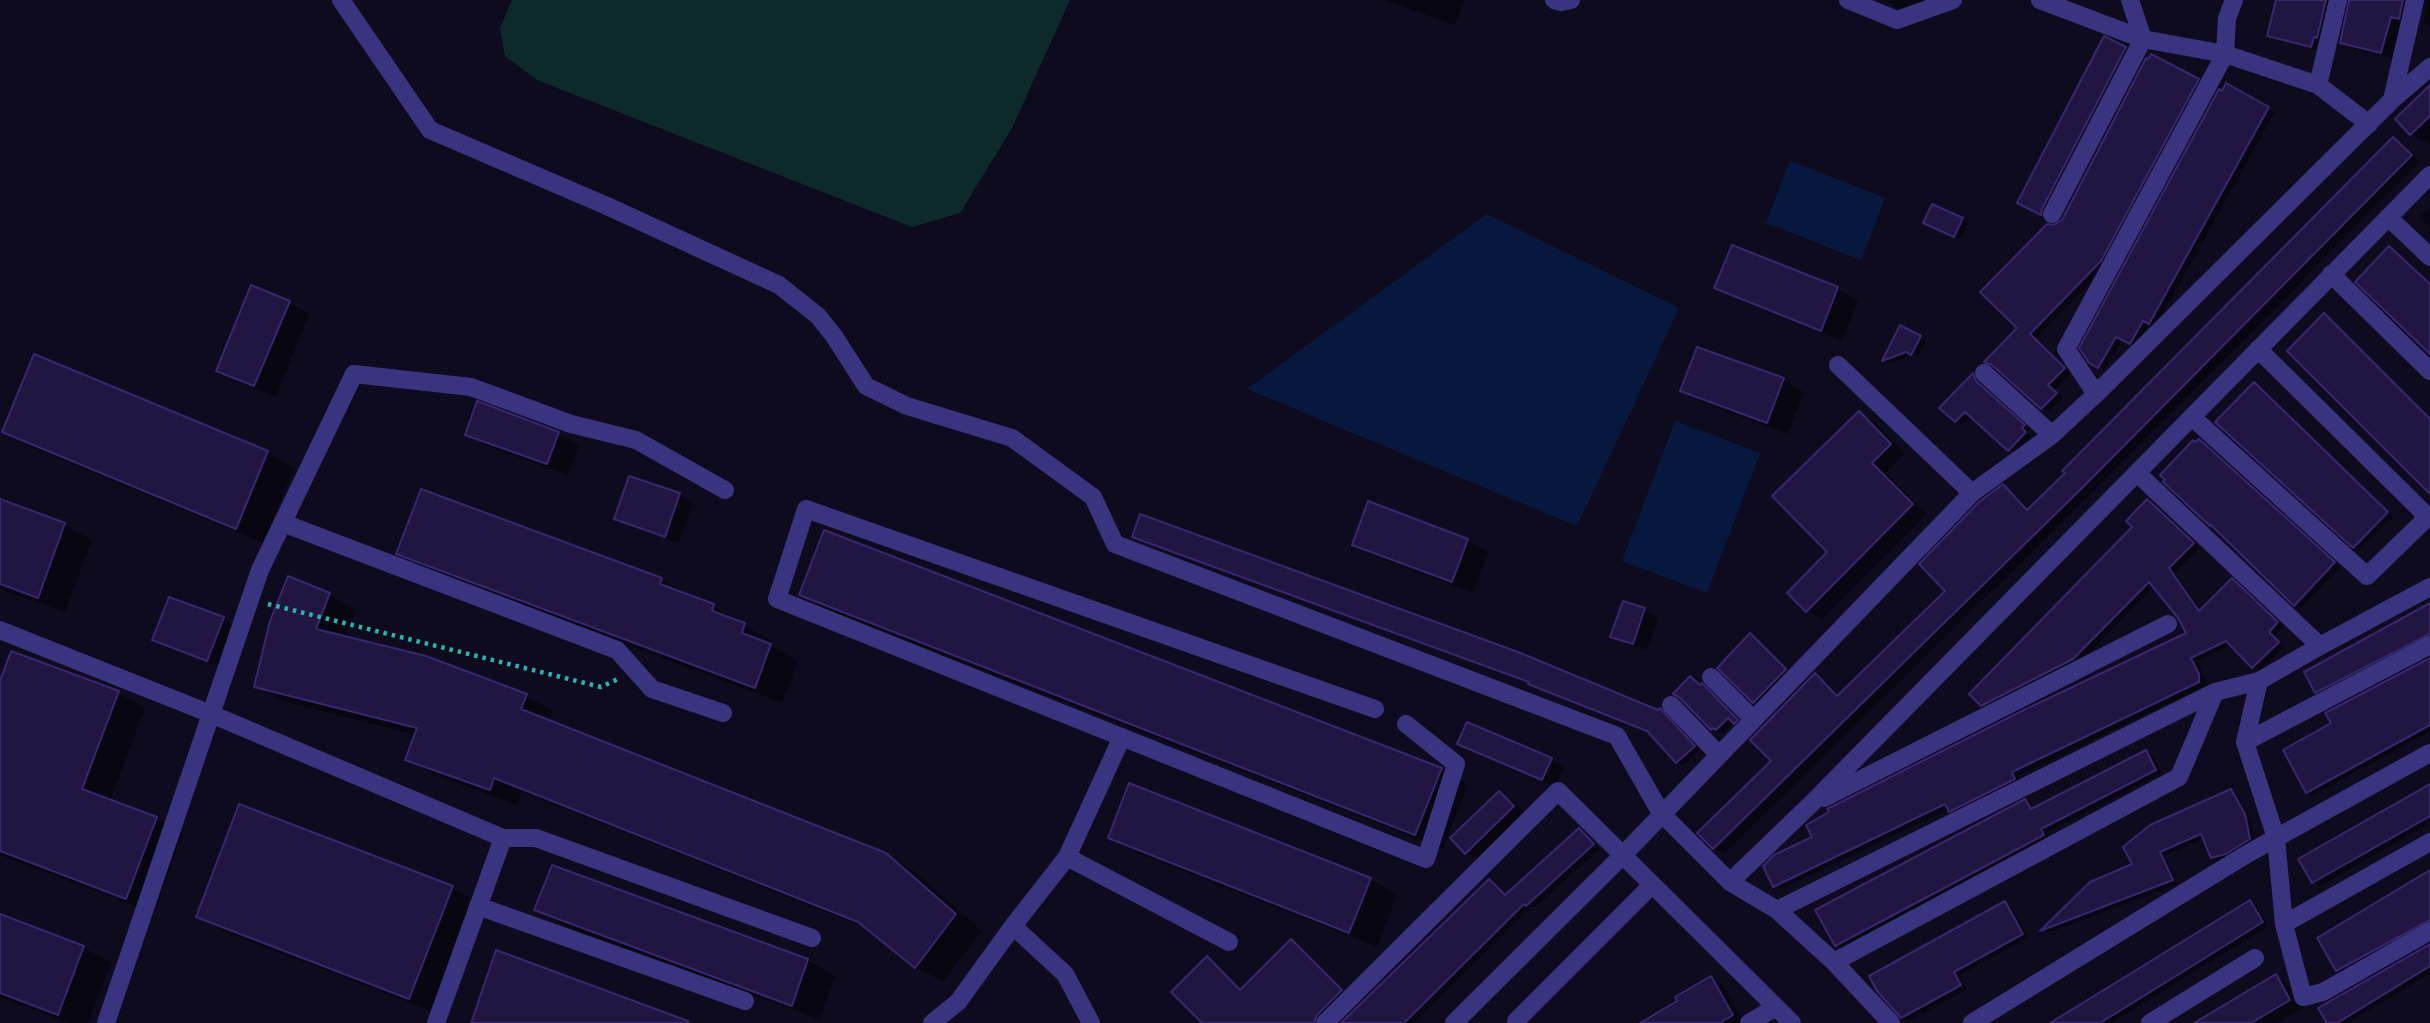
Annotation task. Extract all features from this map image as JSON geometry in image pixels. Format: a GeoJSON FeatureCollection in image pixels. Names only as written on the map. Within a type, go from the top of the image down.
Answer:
{"type":"FeatureCollection","features":[{"type":"Feature","properties":{"kind":"lane"},"geometry":{"type":"LineString","coordinates":[[341,0],[430,130],[607,206],[779,285],[818,316],[866,386],[907,406],[1013,438],[1094,497],[1115,544],[1617,736],[1661,813],[1730,882],[1777,910],[1834,962],[1891,1023]]}},
{"type":"Feature","properties":{"kind":"lane"},"geometry":{"type":"LineString","coordinates":[[1555,0],[1571,0]]}},
{"type":"Feature","properties":{"kind":"lane"},"geometry":{"type":"LineString","coordinates":[[1848,0],[1896,20],[1953,0]]}},
{"type":"Feature","properties":{"kind":"lane"},"geometry":{"type":"LineString","coordinates":[[2040,0],[2143,39],[2225,54],[2318,85],[2369,124]]}},
{"type":"Feature","properties":{"kind":"lane"},"geometry":{"type":"LineString","coordinates":[[2052,214],[2143,39],[2130,0]]}},
{"type":"Feature","properties":{"kind":"lane"},"geometry":{"type":"LineString","coordinates":[[2096,394],[2066,349],[2225,54],[2227,18],[2234,0]]}},
{"type":"Feature","properties":{"kind":"lane"},"geometry":{"type":"LineString","coordinates":[[2318,85],[2338,0]]}},
{"type":"Feature","properties":{"kind":"lane"},"geometry":{"type":"LineString","coordinates":[[2392,100],[2415,0]]}},
{"type":"Feature","properties":{"kind":"lane"},"geometry":{"type":"LineString","coordinates":[[1454,1023],[1622,856],[1972,493],[2052,435],[2392,100],[2430,67]]}},
{"type":"Feature","properties":{"kind":"lane"},"geometry":{"type":"LineString","coordinates":[[1730,882],[1810,805],[2430,176]]}},
{"type":"Feature","properties":{"kind":"lane"},"geometry":{"type":"LineString","coordinates":[[2388,217],[2430,257]]}},
{"type":"Feature","properties":{"kind":"lane"},"geometry":{"type":"LineString","coordinates":[[2331,274],[2430,371]]}},
{"type":"Feature","properties":{"kind":"lane"},"geometry":{"type":"LineString","coordinates":[[2192,417],[2367,576],[2429,516],[2258,349]]}},
{"type":"Feature","properties":{"kind":"lane"},"geometry":{"type":"LineString","coordinates":[[1838,365],[1972,493]]}},
{"type":"Feature","properties":{"kind":"lane"},"geometry":{"type":"LineString","coordinates":[[1984,373],[2052,435]]}},
{"type":"Feature","properties":{"kind":"lane"},"geometry":{"type":"LineString","coordinates":[[106,1023],[260,570],[354,374],[471,387],[571,425],[636,440],[725,490]]}},
{"type":"Feature","properties":{"kind":"lane"},"geometry":{"type":"LineString","coordinates":[[2137,473],[2320,646]]}},
{"type":"Feature","properties":{"kind":"lane"},"geometry":{"type":"LineString","coordinates":[[1375,709],[806,509],[777,599],[1426,859],[1456,764],[1406,723]]}},
{"type":"Feature","properties":{"kind":"lane"},"geometry":{"type":"LineString","coordinates":[[283,523],[617,650],[652,689],[723,713]]}},
{"type":"Feature","properties":{"kind":"lane"},"geometry":{"type":"LineString","coordinates":[[1777,910],[2215,692],[2259,681],[2430,587]]}},
{"type":"Feature","properties":{"kind":"lane"},"geometry":{"type":"LineString","coordinates":[[1810,805],[2168,624]]}},
{"type":"Feature","properties":{"kind":"lane"},"geometry":{"type":"LineString","coordinates":[[0,630],[211,714],[503,838],[536,838],[812,938]]}},
{"type":"Feature","properties":{"kind":"lane"},"geometry":{"type":"LineString","coordinates":[[2245,742],[2430,645]]}},
{"type":"Feature","properties":{"kind":"lane"},"geometry":{"type":"LineString","coordinates":[[1711,677],[1753,719]]}},
{"type":"Feature","properties":{"kind":"lane"},"geometry":{"type":"LineString","coordinates":[[2259,681],[2245,742],[2276,838],[2284,924],[2303,996],[2323,992],[2430,931]]}},
{"type":"Feature","properties":{"kind":"lane"},"geometry":{"type":"LineString","coordinates":[[1834,962],[2179,778],[2215,692]]}},
{"type":"Feature","properties":{"kind":"lane"},"geometry":{"type":"LineString","coordinates":[[1671,705],[1718,754]]}},
{"type":"Feature","properties":{"kind":"lane"},"geometry":{"type":"LineString","coordinates":[[932,1023],[958,1002],[1067,857],[1122,737]]}},
{"type":"Feature","properties":{"kind":"lane"},"geometry":{"type":"LineString","coordinates":[[1972,1023],[2276,838],[2430,752]]}},
{"type":"Feature","properties":{"kind":"lane"},"geometry":{"type":"LineString","coordinates":[[1325,1023],[1558,791],[1792,1023]]}},
{"type":"Feature","properties":{"kind":"lane"},"geometry":{"type":"LineString","coordinates":[[436,1023],[503,838]]}},
{"type":"Feature","properties":{"kind":"lane"},"geometry":{"type":"LineString","coordinates":[[2284,924],[2430,842]]}},
{"type":"Feature","properties":{"kind":"lane"},"geometry":{"type":"LineString","coordinates":[[1067,857],[1229,942]]}},
{"type":"Feature","properties":{"kind":"lane"},"geometry":{"type":"LineString","coordinates":[[1516,1021],[1651,885]]}},
{"type":"Feature","properties":{"kind":"lane"},"geometry":{"type":"LineString","coordinates":[[478,906],[745,1001]]}},
{"type":"Feature","properties":{"kind":"lane"},"geometry":{"type":"LineString","coordinates":[[1013,926],[1065,974],[1091,1023]]}},
{"type":"Feature","properties":{"kind":"lane"},"geometry":{"type":"LineString","coordinates":[[2150,1023],[2255,958]]}},
{"type":"Feature","properties":{"kind":"lane"},"geometry":{"type":"LineString","coordinates":[[1749,1023],[1776,1007]]}},
{"type":"Feature","properties":{"kind":"path"},"geometry":{"type":"LineString","coordinates":[[250,600],[601,687],[636,671]]}},
{"type":"Feature","properties":{"kind":"green space"},"geometry":{"type":"Polygon","coordinates":[[[512,0],[1070,0],[1012,128],[960,213],[912,227],[537,80],[505,56],[500,28],[512,0]]]}},
{"type":"Feature","properties":{"kind":"water"},"geometry":{"type":"Polygon","coordinates":[[[1790,161],[1885,198],[1861,260],[1766,223],[1790,161]]]}},
{"type":"Feature","properties":{"kind":"water"},"geometry":{"type":"Polygon","coordinates":[[[1487,214],[1679,308],[1577,526],[1247,389],[1487,214]]]}},
{"type":"Feature","properties":{"kind":"water"},"geometry":{"type":"Polygon","coordinates":[[[1675,421],[1760,453],[1707,593],[1622,561],[1675,421]]]}},
{"type":"Feature","properties":{"kind":"building"},"geometry":{"type":"Polygon","coordinates":[[[2276,0],[2326,0],[2317,38],[2314,37],[2311,47],[2267,36],[2276,0]]]}},
{"type":"Feature","properties":{"kind":"building"},"geometry":{"type":"Polygon","coordinates":[[[2349,0],[2403,0],[2399,19],[2391,17],[2381,53],[2340,43],[2349,0]]]}},
{"type":"Feature","properties":{"kind":"building"},"geometry":{"type":"Polygon","coordinates":[[[2104,36],[2126,47],[2041,215],[2017,203],[2104,36]]]}},
{"type":"Feature","properties":{"kind":"building"},"geometry":{"type":"Polygon","coordinates":[[[2151,54],[2199,79],[2101,261],[2030,334],[2065,368],[2048,385],[2057,393],[2041,409],[1992,365],[1984,362],[2017,328],[1980,292],[2047,224],[2053,225],[2062,220],[2146,58],[2151,54]]]}},
{"type":"Feature","properties":{"kind":"building"},"geometry":{"type":"Polygon","coordinates":[[[2226,83],[2269,107],[2149,324],[2143,321],[2130,344],[2116,337],[2098,368],[2089,363],[2079,348],[2219,89],[2222,91],[2226,83]]]}},
{"type":"Feature","properties":{"kind":"building"},"geometry":{"type":"Polygon","coordinates":[[[2430,85],[2430,116],[2410,135],[2395,119],[2430,85]]]}},
{"type":"Feature","properties":{"kind":"building"},"geometry":{"type":"Polygon","coordinates":[[[2393,137],[2412,155],[2084,486],[1713,849],[1697,833],[1771,761],[1750,740],[1815,673],[1837,696],[1945,591],[1919,564],[1979,502],[2003,484],[2027,510],[2065,473],[2062,471],[2393,137]]]}},
{"type":"Feature","properties":{"kind":"building"},"geometry":{"type":"Polygon","coordinates":[[[1932,204],[1963,218],[1954,237],[1923,223],[1932,204]]]}},
{"type":"Feature","properties":{"kind":"building"},"geometry":{"type":"Polygon","coordinates":[[[1732,245],[1838,287],[1821,331],[1714,288],[1732,245]]]}},
{"type":"Feature","properties":{"kind":"building"},"geometry":{"type":"Polygon","coordinates":[[[2389,246],[2430,284],[2430,354],[2355,282],[2389,246]]]}},
{"type":"Feature","properties":{"kind":"building"},"geometry":{"type":"Polygon","coordinates":[[[251,285],[290,301],[254,386],[216,371],[251,285]]]}},
{"type":"Feature","properties":{"kind":"building"},"geometry":{"type":"Polygon","coordinates":[[[2324,313],[2430,419],[2430,494],[2287,351],[2324,313]]]}},
{"type":"Feature","properties":{"kind":"building"},"geometry":{"type":"Polygon","coordinates":[[[1900,325],[1921,336],[1911,355],[1906,352],[1882,361],[1900,325]]]}},
{"type":"Feature","properties":{"kind":"building"},"geometry":{"type":"Polygon","coordinates":[[[1697,347],[1784,378],[1767,423],[1680,391],[1697,347]]]}},
{"type":"Feature","properties":{"kind":"building"},"geometry":{"type":"Polygon","coordinates":[[[34,354],[268,451],[236,529],[2,432],[34,354]]]}},
{"type":"Feature","properties":{"kind":"building"},"geometry":{"type":"Polygon","coordinates":[[[1973,373],[1976,381],[2025,425],[2022,428],[2026,432],[2008,451],[1965,412],[1955,422],[1939,408],[1973,373]]]}},
{"type":"Feature","properties":{"kind":"building"},"geometry":{"type":"Polygon","coordinates":[[[2254,382],[2388,512],[2353,548],[2215,422],[2254,382]]]}},
{"type":"Feature","properties":{"kind":"building"},"geometry":{"type":"Polygon","coordinates":[[[477,401],[559,432],[547,464],[465,435],[477,401]]]}},
{"type":"Feature","properties":{"kind":"building"},"geometry":{"type":"Polygon","coordinates":[[[1859,411],[1891,444],[1872,463],[1913,504],[1806,612],[1787,593],[1827,552],[1772,496],[1859,411]]]}},
{"type":"Feature","properties":{"kind":"building"},"geometry":{"type":"Polygon","coordinates":[[[2199,439],[2335,562],[2294,606],[2163,482],[2165,480],[2160,475],[2193,440],[2195,442],[2199,439]]]}},
{"type":"Feature","properties":{"kind":"building"},"geometry":{"type":"Polygon","coordinates":[[[629,476],[680,493],[665,537],[614,519],[629,476]]]}},
{"type":"Feature","properties":{"kind":"building"},"geometry":{"type":"Polygon","coordinates":[[[421,489],[662,578],[660,584],[714,604],[712,611],[745,623],[742,633],[771,644],[755,688],[396,554],[421,489]]]}},
{"type":"Feature","properties":{"kind":"building"},"geometry":{"type":"Polygon","coordinates":[[[0,499],[65,523],[38,598],[0,584],[0,499]]]}},
{"type":"Feature","properties":{"kind":"building"},"geometry":{"type":"Polygon","coordinates":[[[2147,499],[2194,543],[2169,568],[2199,611],[2232,578],[2278,622],[2269,632],[2279,642],[2252,668],[2226,641],[2191,658],[2199,674],[2199,682],[2012,772],[2015,779],[1949,812],[1945,804],[1773,887],[1763,866],[1774,855],[1812,837],[1806,825],[1829,812],[1827,809],[2024,710],[2186,633],[2178,618],[2149,582],[2073,659],[1981,706],[1969,694],[2132,527],[2126,521],[2147,499]]]}},
{"type":"Feature","properties":{"kind":"building"},"geometry":{"type":"Polygon","coordinates":[[[1368,501],[1468,539],[1452,582],[1352,545],[1368,501]]]}},
{"type":"Feature","properties":{"kind":"building"},"geometry":{"type":"Polygon","coordinates":[[[1140,514],[1518,652],[1658,710],[1660,708],[1695,746],[1676,763],[1647,731],[1528,684],[1529,682],[1132,537],[1140,514]]]}},
{"type":"Feature","properties":{"kind":"building"},"geometry":{"type":"Polygon","coordinates":[[[824,530],[1442,768],[1415,835],[799,595],[824,530]]]}},
{"type":"Feature","properties":{"kind":"building"},"geometry":{"type":"Polygon","coordinates":[[[288,576],[330,593],[316,629],[426,656],[527,694],[521,709],[886,853],[956,914],[915,968],[858,922],[494,778],[490,790],[405,760],[417,728],[254,687],[270,621],[288,576]]]}},
{"type":"Feature","properties":{"kind":"building"},"geometry":{"type":"Polygon","coordinates":[[[169,597],[224,617],[207,661],[152,640],[169,597]]]}},
{"type":"Feature","properties":{"kind":"building"},"geometry":{"type":"Polygon","coordinates":[[[1623,601],[1645,608],[1633,644],[1610,637],[1623,601]]]}},
{"type":"Feature","properties":{"kind":"building"},"geometry":{"type":"Polygon","coordinates":[[[2430,603],[2430,634],[2315,693],[2304,672],[2430,603]]]}},
{"type":"Feature","properties":{"kind":"building"},"geometry":{"type":"Polygon","coordinates":[[[1750,633],[1786,669],[1753,703],[1717,668],[1750,633]]]}},
{"type":"Feature","properties":{"kind":"building"},"geometry":{"type":"Polygon","coordinates":[[[11,651],[119,691],[82,789],[157,817],[126,899],[0,851],[0,681],[11,651]]]}},
{"type":"Feature","properties":{"kind":"building"},"geometry":{"type":"Polygon","coordinates":[[[2430,658],[2430,725],[2306,793],[2283,750],[2331,723],[2325,713],[2430,658]]]}},
{"type":"Feature","properties":{"kind":"building"},"geometry":{"type":"Polygon","coordinates":[[[1690,676],[1700,685],[1702,683],[1738,720],[1734,724],[1728,718],[1716,730],[1711,730],[1673,694],[1690,676]]]}},
{"type":"Feature","properties":{"kind":"building"},"geometry":{"type":"Polygon","coordinates":[[[1467,722],[1552,758],[1542,780],[1457,744],[1467,722]]]}},
{"type":"Feature","properties":{"kind":"building"},"geometry":{"type":"Polygon","coordinates":[[[2146,750],[2156,770],[2041,829],[2044,835],[1835,946],[1815,910],[2025,799],[2031,809],[2146,750]]]}},
{"type":"Feature","properties":{"kind":"building"},"geometry":{"type":"Polygon","coordinates":[[[1129,783],[1371,878],[1349,933],[1108,838],[1129,783]]]}},
{"type":"Feature","properties":{"kind":"building"},"geometry":{"type":"Polygon","coordinates":[[[2430,784],[2430,816],[2312,883],[2298,859],[2430,784]]]}},
{"type":"Feature","properties":{"kind":"building"},"geometry":{"type":"Polygon","coordinates":[[[2231,789],[2245,814],[2250,839],[2226,854],[2211,858],[2201,834],[2160,852],[2173,880],[2040,931],[2090,882],[2132,864],[2123,847],[2150,825],[2231,789]]]}},
{"type":"Feature","properties":{"kind":"building"},"geometry":{"type":"Polygon","coordinates":[[[1499,791],[1514,806],[1465,854],[1450,838],[1499,791]]]}},
{"type":"Feature","properties":{"kind":"building"},"geometry":{"type":"Polygon","coordinates":[[[239,804],[453,886],[409,999],[196,917],[239,804]]]}},
{"type":"Feature","properties":{"kind":"building"},"geometry":{"type":"Polygon","coordinates":[[[1579,828],[1594,844],[1526,906],[1524,904],[1404,1023],[1341,1023],[1489,879],[1505,895],[1579,828]]]}},
{"type":"Feature","properties":{"kind":"building"},"geometry":{"type":"Polygon","coordinates":[[[552,865],[808,959],[792,1006],[534,910],[552,865]]]}},
{"type":"Feature","properties":{"kind":"building"},"geometry":{"type":"Polygon","coordinates":[[[2430,870],[2430,920],[2336,971],[2317,938],[2430,870]]]}},
{"type":"Feature","properties":{"kind":"building"},"geometry":{"type":"Polygon","coordinates":[[[2250,900],[2263,922],[2100,1023],[2050,1023],[2250,900]]]}},
{"type":"Feature","properties":{"kind":"building"},"geometry":{"type":"Polygon","coordinates":[[[2005,901],[2023,934],[1954,972],[1961,985],[1901,1018],[1877,991],[1869,976],[2005,901]]]}},
{"type":"Feature","properties":{"kind":"building"},"geometry":{"type":"Polygon","coordinates":[[[0,914],[84,946],[58,1015],[0,993],[0,914]]]}},
{"type":"Feature","properties":{"kind":"building"},"geometry":{"type":"Polygon","coordinates":[[[1291,939],[1342,990],[1317,1015],[1314,1023],[1202,1023],[1171,992],[1207,956],[1240,990],[1291,939]]]}},
{"type":"Feature","properties":{"kind":"building"},"geometry":{"type":"Polygon","coordinates":[[[2430,944],[2430,966],[2337,1023],[2327,1023],[2318,1008],[2430,944]]]}},
{"type":"Feature","properties":{"kind":"building"},"geometry":{"type":"Polygon","coordinates":[[[496,950],[688,1021],[688,1023],[471,1023],[496,950]]]}},
{"type":"Feature","properties":{"kind":"building"},"geometry":{"type":"Polygon","coordinates":[[[2276,974],[2290,1000],[2251,1023],[2194,1023],[2276,974]]]}},
{"type":"Feature","properties":{"kind":"building"},"geometry":{"type":"Polygon","coordinates":[[[1711,976],[1733,1015],[1720,1023],[1640,1023],[1677,1001],[1675,997],[1711,976]]]}}]}
